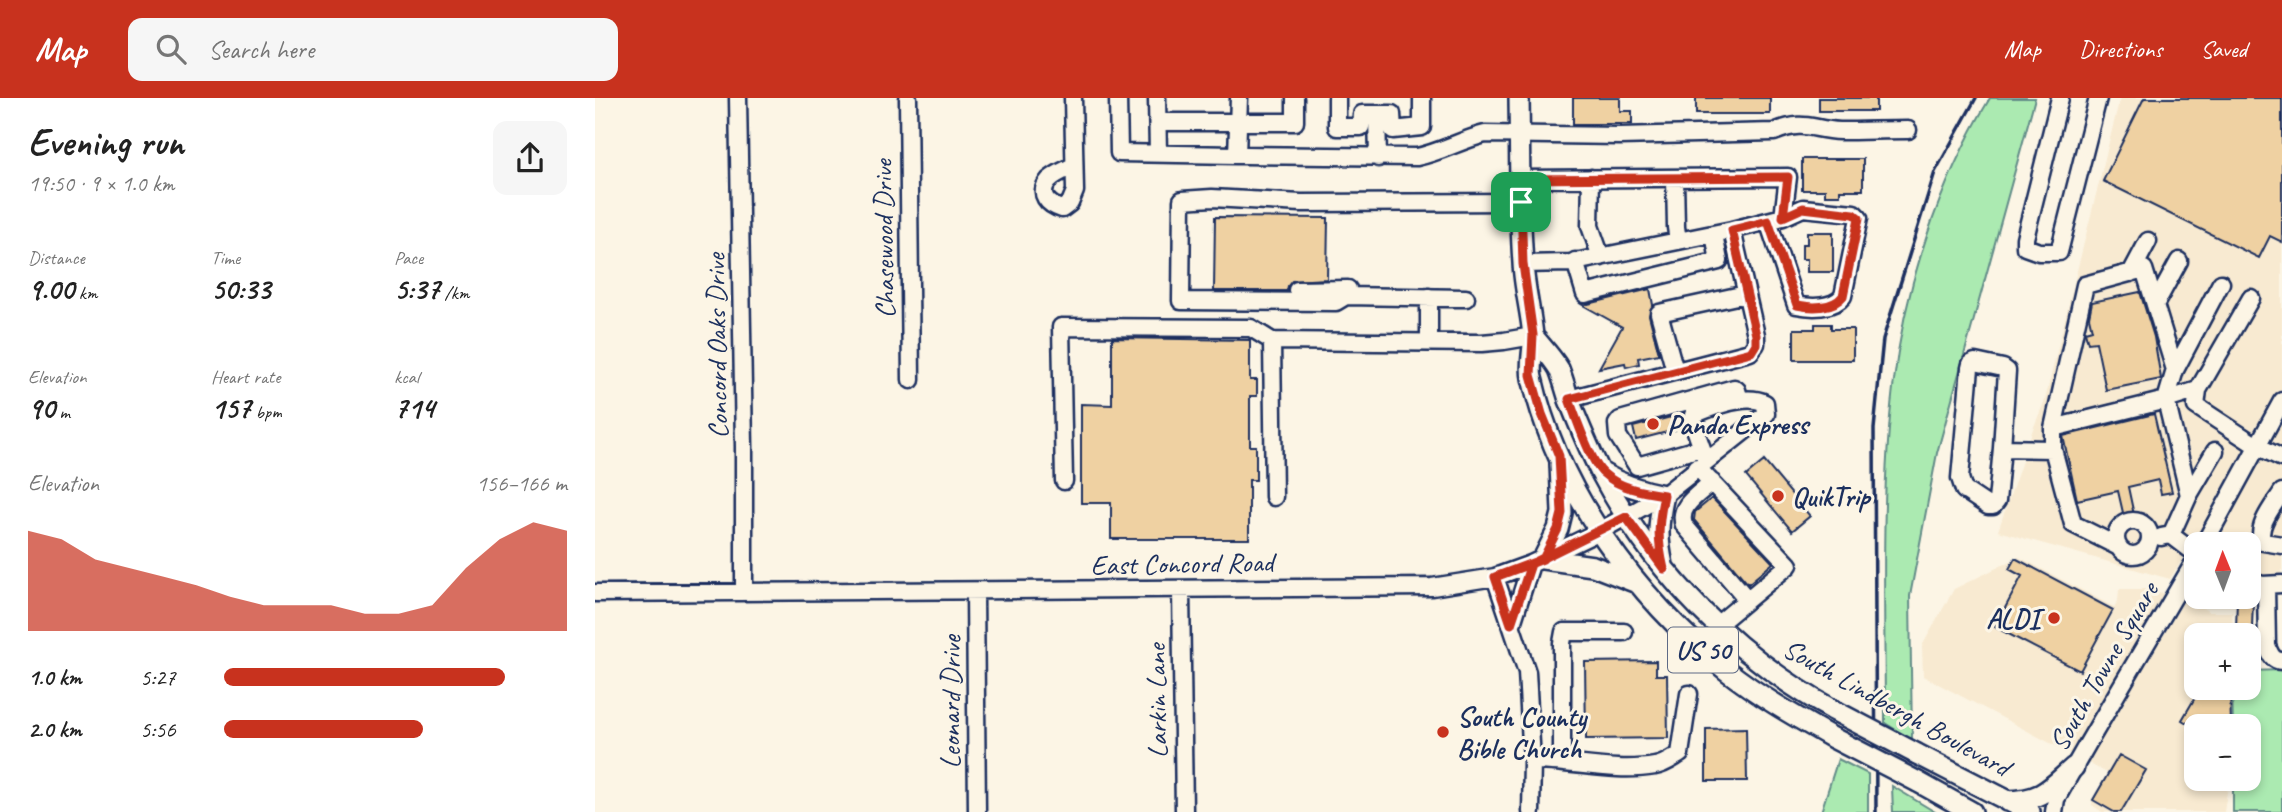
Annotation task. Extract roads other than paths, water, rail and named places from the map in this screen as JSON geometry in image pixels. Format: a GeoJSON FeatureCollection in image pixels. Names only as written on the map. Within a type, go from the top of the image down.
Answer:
{"type":"FeatureCollection","features":[{"type":"Feature","properties":{"kind":"main road","name":"South Lindbergh Boulevard"},"geometry":{"type":"LineString","coordinates":[[1519,98],[1523,264],[1533,335],[1531,375],[1542,414],[1559,456],[1600,531],[1637,583],[1693,642],[1727,671],[1765,698],[1833,738],[1972,812]]}},
{"type":"Feature","properties":{"kind":"main road","name":"South Lindbergh Boulevard"},"geometry":{"type":"LineString","coordinates":[[1533,335],[1558,369],[1601,472],[1626,517],[1664,569],[1717,625],[1765,668],[1804,694],[2030,812]]}},
{"type":"Feature","properties":{"kind":"main road"},"geometry":{"type":"LineString","coordinates":[[1559,456],[1562,513],[1558,529],[1537,561],[1593,566],[1637,583]]}},
{"type":"Feature","properties":{"kind":"main road"},"geometry":{"type":"LineString","coordinates":[[1601,472],[1621,485],[1664,495],[1658,520],[1658,542],[1664,569]]}},
{"type":"Feature","properties":{"kind":"main road"},"geometry":{"type":"LineString","coordinates":[[2007,800],[2025,800],[2042,795],[2074,767]]}},
{"type":"Feature","properties":{"kind":"main road"},"geometry":{"type":"LineString","coordinates":[[1917,782],[1947,812]]}},
{"type":"Feature","properties":{"kind":"street","name":"Concord Oaks Drive"},"geometry":{"type":"LineString","coordinates":[[738,98],[744,593]]}},
{"type":"Feature","properties":{"kind":"street","name":"Chasewood Drive"},"geometry":{"type":"LineString","coordinates":[[908,98],[911,380]]}},
{"type":"Feature","properties":{"kind":"street"},"geometry":{"type":"LineString","coordinates":[[1073,98],[1073,166]]}},
{"type":"Feature","properties":{"kind":"street"},"geometry":{"type":"LineString","coordinates":[[1118,98],[1119,153],[1417,158],[1485,134],[1620,136],[1774,132],[1792,125],[1813,125],[1836,131],[1908,130]]}},
{"type":"Feature","properties":{"kind":"street"},"geometry":{"type":"LineString","coordinates":[[1157,98],[1158,153]]}},
{"type":"Feature","properties":{"kind":"street"},"geometry":{"type":"LineString","coordinates":[[1237,155],[1239,98]]}},
{"type":"Feature","properties":{"kind":"street"},"geometry":{"type":"LineString","coordinates":[[1158,122],[1295,122],[1295,98]]}},
{"type":"Feature","properties":{"kind":"street"},"geometry":{"type":"LineString","coordinates":[[1337,98],[1337,127],[1361,127],[1362,114],[1392,114],[1393,130],[1422,127],[1422,98]]}},
{"type":"Feature","properties":{"kind":"street"},"geometry":{"type":"LineString","coordinates":[[2060,98],[2025,238],[2025,247],[2039,252],[2060,252],[2098,98]]}},
{"type":"Feature","properties":{"kind":"street"},"geometry":{"type":"LineString","coordinates":[[1377,114],[1378,158]]}},
{"type":"Feature","properties":{"kind":"street"},"geometry":{"type":"LineString","coordinates":[[1521,179],[1788,177],[1775,219],[1797,305],[1832,305],[1839,301],[1859,218],[1854,214],[1803,208],[1775,219],[1732,230],[1601,257],[1523,264]]}},
{"type":"Feature","properties":{"kind":"street"},"geometry":{"type":"LineString","coordinates":[[1591,178],[1590,226],[1601,257]]}},
{"type":"Feature","properties":{"kind":"street"},"geometry":{"type":"LineString","coordinates":[[1675,178],[1678,241]]}},
{"type":"Feature","properties":{"kind":"street"},"geometry":{"type":"LineString","coordinates":[[1347,293],[1336,302],[1181,301],[1182,200],[1212,198],[1301,203],[1521,202]]}},
{"type":"Feature","properties":{"kind":"street"},"geometry":{"type":"LineString","coordinates":[[1569,399],[1751,352],[1756,344],[1756,335],[1732,230]]}},
{"type":"Feature","properties":{"kind":"street"},"geometry":{"type":"LineString","coordinates":[[1575,261],[1585,294],[1719,261],[1714,234]]}},
{"type":"Feature","properties":{"kind":"street"},"geometry":{"type":"LineString","coordinates":[[2131,273],[2148,241]]}},
{"type":"Feature","properties":{"kind":"street"},"geometry":{"type":"LineString","coordinates":[[2155,305],[2179,261]]}},
{"type":"Feature","properties":{"kind":"street"},"geometry":{"type":"LineString","coordinates":[[2151,539],[2147,547],[2138,554],[2127,554],[2119,547],[2073,524],[2053,449],[2053,428],[2085,285],[2144,269],[2175,370]]}},
{"type":"Feature","properties":{"kind":"street"},"geometry":{"type":"LineString","coordinates":[[2189,495],[2166,400],[2175,370],[2221,283]]}},
{"type":"Feature","properties":{"kind":"street"},"geometry":{"type":"LineString","coordinates":[[1297,290],[1467,298]]}},
{"type":"Feature","properties":{"kind":"street"},"geometry":{"type":"LineString","coordinates":[[1675,372],[1659,313],[1746,294]]}},
{"type":"Feature","properties":{"kind":"street"},"geometry":{"type":"LineString","coordinates":[[1433,297],[1433,342]]}},
{"type":"Feature","properties":{"kind":"street"},"geometry":{"type":"LineString","coordinates":[[2251,298],[2198,390],[2196,406],[2257,446],[2282,458]]}},
{"type":"Feature","properties":{"kind":"street"},"geometry":{"type":"LineString","coordinates":[[1064,481],[1061,327],[1251,328],[1272,341],[1493,342],[1533,335]]}},
{"type":"Feature","properties":{"kind":"street"},"geometry":{"type":"LineString","coordinates":[[1272,341],[1274,497]]}},
{"type":"Feature","properties":{"kind":"street"},"geometry":{"type":"LineString","coordinates":[[1975,362],[2007,371],[2003,448],[1997,501],[1993,506],[1988,506],[1963,490],[1960,478],[1970,368],[1975,362]]}},
{"type":"Feature","properties":{"kind":"street"},"geometry":{"type":"LineString","coordinates":[[1701,458],[1637,466],[1616,432],[1617,424],[1620,420],[1734,388],[1737,390],[1740,400],[1693,415],[1701,458],[1711,482],[1789,565],[1717,625]]}},
{"type":"Feature","properties":{"kind":"street"},"geometry":{"type":"LineString","coordinates":[[2053,428],[2198,390]]}},
{"type":"Feature","properties":{"kind":"street","name":"East Concord Road"},"geometry":{"type":"LineString","coordinates":[[595,593],[1432,587],[1495,577],[1537,561],[1600,531],[1664,495],[1701,458],[1730,441],[1766,414],[1765,403],[1759,400],[1740,400]]}},
{"type":"Feature","properties":{"kind":"street"},"geometry":{"type":"LineString","coordinates":[[2210,532],[2282,401]]}},
{"type":"Feature","properties":{"kind":"street"},"geometry":{"type":"LineString","coordinates":[[2003,448],[2053,449]]}},
{"type":"Feature","properties":{"kind":"street"},"geometry":{"type":"LineString","coordinates":[[2171,535],[2189,495],[2215,451]]}},
{"type":"Feature","properties":{"kind":"street"},"geometry":{"type":"LineString","coordinates":[[1711,482],[1683,509],[1681,517],[1684,525],[1747,599]]}},
{"type":"Feature","properties":{"kind":"street"},"geometry":{"type":"LineString","coordinates":[[2282,492],[2261,529],[2260,537],[2263,542],[2282,545]]}},
{"type":"Feature","properties":{"kind":"street"},"geometry":{"type":"LineString","coordinates":[[2119,547],[2116,542],[2118,531],[2121,526],[2131,521],[2142,523],[2151,539]]}},
{"type":"Feature","properties":{"kind":"street"},"geometry":{"type":"LineString","coordinates":[[2151,539],[2171,535]]}},
{"type":"Feature","properties":{"kind":"street"},"geometry":{"type":"LineString","coordinates":[[2171,535],[2184,546]]}},
{"type":"Feature","properties":{"kind":"street"},"geometry":{"type":"LineString","coordinates":[[1511,624],[1537,561]]}},
{"type":"Feature","properties":{"kind":"street"},"geometry":{"type":"LineString","coordinates":[[1495,577],[1527,672],[1532,761],[1531,812]]}},
{"type":"Feature","properties":{"kind":"street","name":"South Towne Square"},"geometry":{"type":"LineString","coordinates":[[2041,812],[2055,806],[2074,767],[2184,577]]}},
{"type":"Feature","properties":{"kind":"street"},"geometry":{"type":"LineString","coordinates":[[2274,585],[2267,646],[2270,655],[2282,662]]}},
{"type":"Feature","properties":{"kind":"street","name":"Larkin Lane"},"geometry":{"type":"LineString","coordinates":[[1181,590],[1184,812]]}},
{"type":"Feature","properties":{"kind":"street","name":"Leonard Drive"},"geometry":{"type":"LineString","coordinates":[[975,591],[977,812]]}},
{"type":"Feature","properties":{"kind":"street"},"geometry":{"type":"LineString","coordinates":[[1562,762],[1564,632],[1624,632]]}},
{"type":"Feature","properties":{"kind":"street"},"geometry":{"type":"LineString","coordinates":[[1532,761],[1613,768],[1658,766],[1680,754],[1689,694]]}},
{"type":"Feature","properties":{"kind":"railway"},"geometry":{"type":"LineString","coordinates":[[1876,812],[1874,429],[1883,339],[1935,172],[1976,98]]}},
{"type":"Feature","properties":{"kind":"place","name":"Panda Express"},"geometry":{"type":"Point","coordinates":[1653,424]}},
{"type":"Feature","properties":{"kind":"place","name":"QuikTrip"},"geometry":{"type":"Point","coordinates":[1778,496]}},
{"type":"Feature","properties":{"kind":"place","name":"ALDI"},"geometry":{"type":"Point","coordinates":[2054,618]}},
{"type":"Feature","properties":{"kind":"place","name":"South County Bible Church"},"geometry":{"type":"Point","coordinates":[1443,732]}}]}
